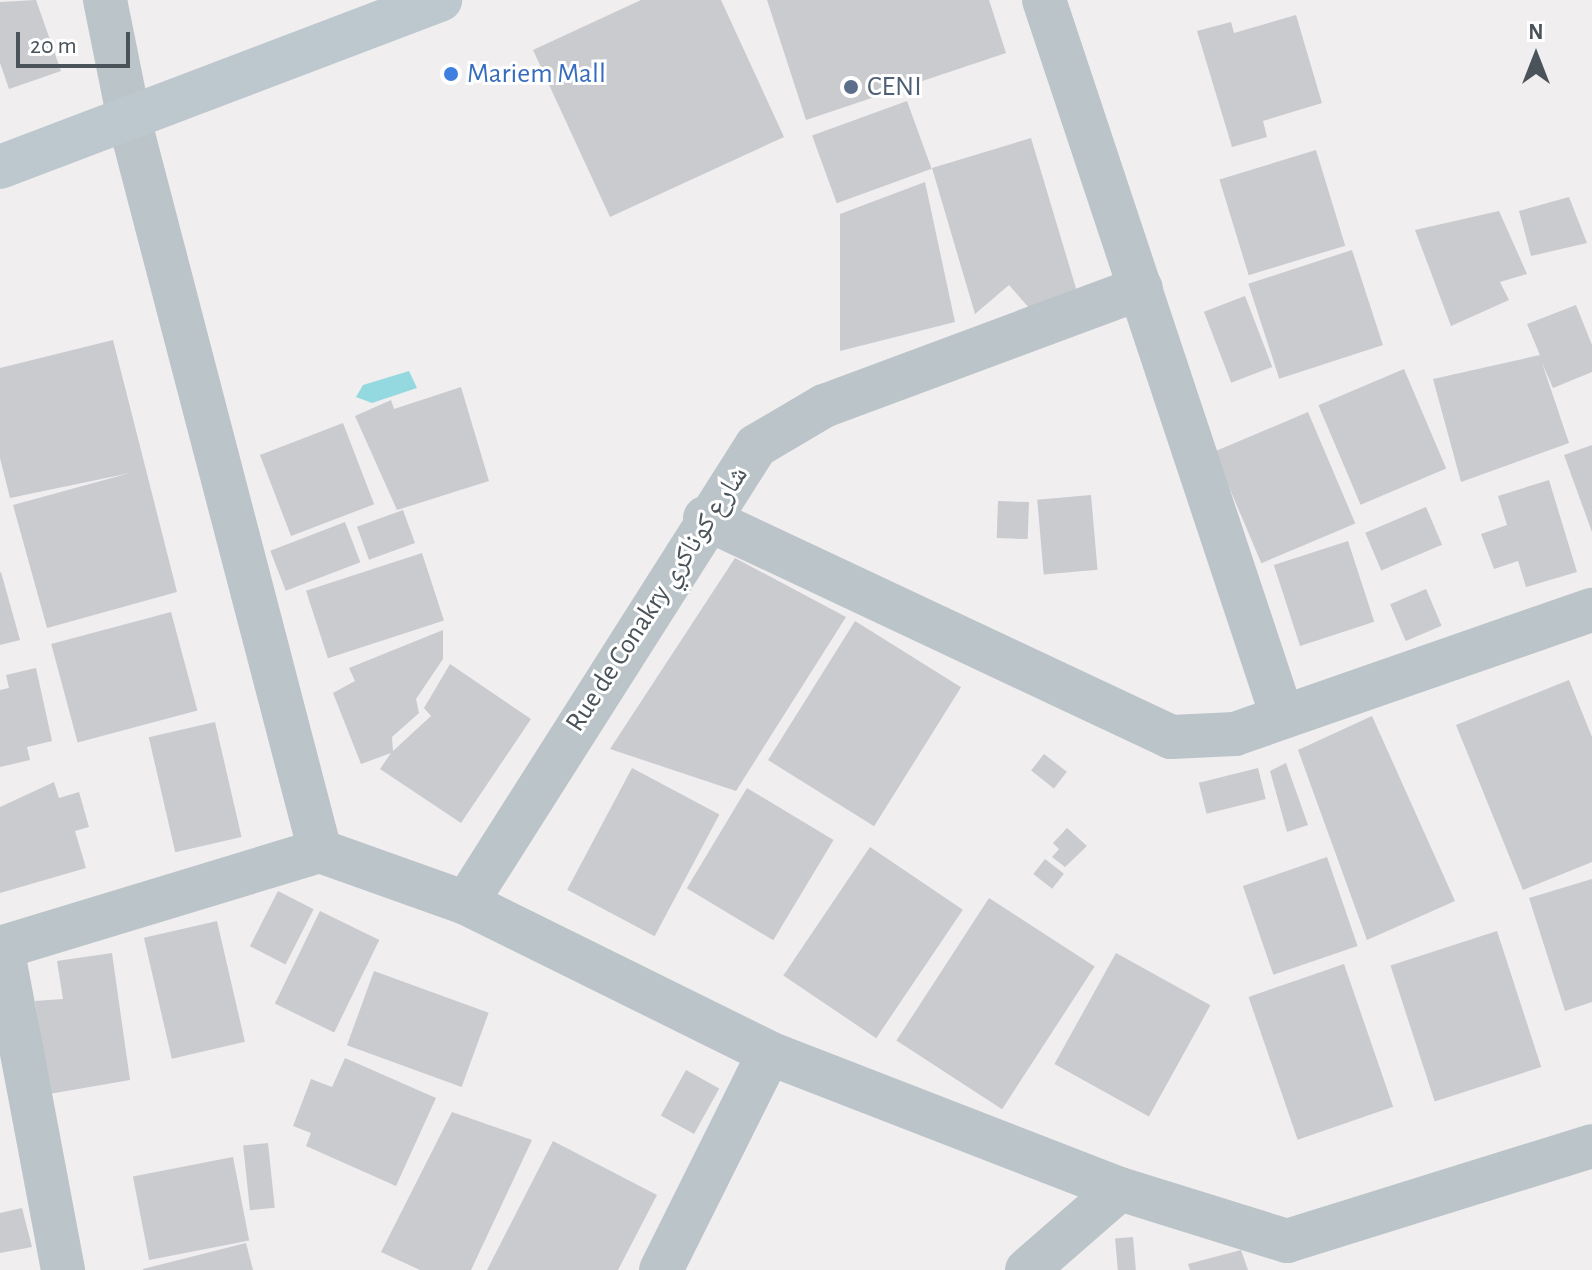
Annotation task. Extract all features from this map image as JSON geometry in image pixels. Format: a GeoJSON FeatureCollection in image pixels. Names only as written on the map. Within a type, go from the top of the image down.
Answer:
{"type":"FeatureCollection","features":[{"type":"Feature","properties":{"kind":"main road"},"geometry":{"type":"LineString","coordinates":[[0,167],[440,0]]}},
{"type":"Feature","properties":{"kind":"street"},"geometry":{"type":"LineString","coordinates":[[105,0],[129,119],[320,851]]}},
{"type":"Feature","properties":{"kind":"street"},"geometry":{"type":"LineString","coordinates":[[1044,0],[1282,716]]}},
{"type":"Feature","properties":{"kind":"street","name":"Rue de Conakry شارع كوناكري"},"geometry":{"type":"LineString","coordinates":[[466,903],[705,518],[756,446],[824,406],[1141,288]]}},
{"type":"Feature","properties":{"kind":"street"},"geometry":{"type":"LineString","coordinates":[[705,518],[1171,737],[1204,740],[1592,610]]}},
{"type":"Feature","properties":{"kind":"street"},"geometry":{"type":"LineString","coordinates":[[63,1270],[1,947],[320,851],[466,903],[769,1053],[1291,1256],[1592,1146]]}},
{"type":"Feature","properties":{"kind":"street"},"geometry":{"type":"LineString","coordinates":[[661,1270],[769,1053]]}},
{"type":"Feature","properties":{"kind":"street"},"geometry":{"type":"LineString","coordinates":[[1027,1270],[1120,1189]]}},
{"type":"Feature","properties":{"kind":"water"},"geometry":{"type":"Polygon","coordinates":[[[409,371],[417,388],[372,403],[356,397],[363,385],[409,371]]]}},
{"type":"Feature","properties":{"kind":"building"},"geometry":{"type":"Polygon","coordinates":[[[36,0],[61,71],[9,89],[0,63],[0,2],[36,0]]]}},
{"type":"Feature","properties":{"kind":"building"},"geometry":{"type":"Polygon","coordinates":[[[641,0],[721,0],[784,137],[610,217],[533,50],[641,0]]]}},
{"type":"Feature","properties":{"kind":"building","name":"CENI"},"geometry":{"type":"Polygon","coordinates":[[[767,0],[989,0],[1006,53],[806,120],[767,0]]]}},
{"type":"Feature","properties":{"kind":"building"},"geometry":{"type":"Polygon","coordinates":[[[1296,15],[1322,103],[1263,121],[1267,137],[1232,147],[1197,31],[1231,22],[1234,33],[1296,15]]]}},
{"type":"Feature","properties":{"kind":"building"},"geometry":{"type":"Polygon","coordinates":[[[907,101],[932,169],[837,203],[812,136],[907,101]]]}},
{"type":"Feature","properties":{"kind":"building"},"geometry":{"type":"Polygon","coordinates":[[[1031,138],[1078,295],[1030,309],[1009,285],[975,314],[932,168],[1031,138]]]}},
{"type":"Feature","properties":{"kind":"building"},"geometry":{"type":"Polygon","coordinates":[[[1316,150],[1345,246],[1249,275],[1219,180],[1316,150]]]}},
{"type":"Feature","properties":{"kind":"building"},"geometry":{"type":"Polygon","coordinates":[[[925,182],[955,322],[840,351],[840,214],[925,182]]]}},
{"type":"Feature","properties":{"kind":"building"},"geometry":{"type":"Polygon","coordinates":[[[1569,197],[1587,243],[1531,256],[1519,211],[1569,197]]]}},
{"type":"Feature","properties":{"kind":"building"},"geometry":{"type":"Polygon","coordinates":[[[1499,211],[1527,274],[1500,282],[1509,300],[1451,326],[1415,230],[1499,211]]]}},
{"type":"Feature","properties":{"kind":"building"},"geometry":{"type":"Polygon","coordinates":[[[1352,250],[1383,345],[1279,379],[1248,284],[1352,250]]]}},
{"type":"Feature","properties":{"kind":"building"},"geometry":{"type":"Polygon","coordinates":[[[1245,296],[1272,367],[1231,383],[1204,312],[1245,296]]]}},
{"type":"Feature","properties":{"kind":"building"},"geometry":{"type":"Polygon","coordinates":[[[1576,305],[1592,345],[1592,372],[1553,388],[1542,363],[1569,443],[1461,482],[1433,379],[1540,355],[1527,324],[1576,305]]]}},
{"type":"Feature","properties":{"kind":"building"},"geometry":{"type":"Polygon","coordinates":[[[113,340],[177,592],[47,628],[13,505],[130,473],[10,498],[0,458],[0,368],[113,340]]]}},
{"type":"Feature","properties":{"kind":"building"},"geometry":{"type":"Polygon","coordinates":[[[1404,369],[1446,468],[1361,505],[1318,405],[1404,369]]]}},
{"type":"Feature","properties":{"kind":"building"},"geometry":{"type":"Polygon","coordinates":[[[461,387],[489,481],[397,510],[355,416],[391,400],[394,409],[461,387]]]}},
{"type":"Feature","properties":{"kind":"building"},"geometry":{"type":"Polygon","coordinates":[[[1308,412],[1355,523],[1261,563],[1214,452],[1308,412]]]}},
{"type":"Feature","properties":{"kind":"building"},"geometry":{"type":"Polygon","coordinates":[[[343,423],[374,504],[291,536],[260,455],[343,423]]]}},
{"type":"Feature","properties":{"kind":"building"},"geometry":{"type":"Polygon","coordinates":[[[1592,445],[1592,532],[1564,455],[1592,445]]]}},
{"type":"Feature","properties":{"kind":"building"},"geometry":{"type":"Polygon","coordinates":[[[1549,480],[1577,572],[1526,587],[1518,561],[1494,569],[1481,534],[1507,525],[1498,496],[1549,480]]]}},
{"type":"Feature","properties":{"kind":"building"},"geometry":{"type":"Polygon","coordinates":[[[1091,495],[1098,570],[1044,574],[1037,500],[1091,495]]]}},
{"type":"Feature","properties":{"kind":"building"},"geometry":{"type":"Polygon","coordinates":[[[998,501],[1029,502],[1028,539],[997,538],[998,501]]]}},
{"type":"Feature","properties":{"kind":"building"},"geometry":{"type":"Polygon","coordinates":[[[1426,507],[1442,545],[1381,571],[1365,533],[1426,507]]]}},
{"type":"Feature","properties":{"kind":"building"},"geometry":{"type":"Polygon","coordinates":[[[403,510],[415,543],[369,560],[357,527],[403,510]]]}},
{"type":"Feature","properties":{"kind":"building"},"geometry":{"type":"Polygon","coordinates":[[[345,522],[360,562],[286,591],[270,551],[345,522]]]}},
{"type":"Feature","properties":{"kind":"building"},"geometry":{"type":"Polygon","coordinates":[[[1348,541],[1374,622],[1300,646],[1274,565],[1348,541]]]}},
{"type":"Feature","properties":{"kind":"building"},"geometry":{"type":"Polygon","coordinates":[[[422,553],[444,621],[328,658],[306,591],[422,553]]]}},
{"type":"Feature","properties":{"kind":"building"},"geometry":{"type":"Polygon","coordinates":[[[735,558],[846,617],[736,791],[610,749],[735,558]]]}},
{"type":"Feature","properties":{"kind":"building"},"geometry":{"type":"Polygon","coordinates":[[[0,573],[20,640],[0,645],[0,573]]]}},
{"type":"Feature","properties":{"kind":"building"},"geometry":{"type":"Polygon","coordinates":[[[1426,589],[1442,626],[1406,641],[1390,604],[1426,589]]]}},
{"type":"Feature","properties":{"kind":"building"},"geometry":{"type":"Polygon","coordinates":[[[171,612],[197,711],[78,743],[51,644],[171,612]]]}},
{"type":"Feature","properties":{"kind":"building"},"geometry":{"type":"Polygon","coordinates":[[[855,621],[961,687],[874,826],[768,760],[855,621]]]}},
{"type":"Feature","properties":{"kind":"building"},"geometry":{"type":"Polygon","coordinates":[[[443,630],[443,659],[416,699],[419,713],[392,737],[393,751],[431,716],[424,708],[450,664],[531,719],[461,823],[380,769],[391,753],[361,764],[333,693],[355,681],[349,668],[443,630]]]}},
{"type":"Feature","properties":{"kind":"building"},"geometry":{"type":"Polygon","coordinates":[[[36,668],[52,741],[27,747],[30,760],[0,767],[0,690],[9,688],[6,675],[36,668]]]}},
{"type":"Feature","properties":{"kind":"building"},"geometry":{"type":"Polygon","coordinates":[[[1569,680],[1592,737],[1592,862],[1523,890],[1456,725],[1569,680]]]}},
{"type":"Feature","properties":{"kind":"building"},"geometry":{"type":"Polygon","coordinates":[[[1372,716],[1455,901],[1367,940],[1298,750],[1372,716]]]}},
{"type":"Feature","properties":{"kind":"building"},"geometry":{"type":"Polygon","coordinates":[[[215,722],[242,837],[175,852],[149,737],[215,722]]]}},
{"type":"Feature","properties":{"kind":"building"},"geometry":{"type":"Polygon","coordinates":[[[1044,754],[1067,772],[1054,788],[1031,771],[1044,754]]]}},
{"type":"Feature","properties":{"kind":"building"},"geometry":{"type":"Polygon","coordinates":[[[1286,763],[1308,825],[1287,832],[1270,771],[1286,763]]]}},
{"type":"Feature","properties":{"kind":"building"},"geometry":{"type":"Polygon","coordinates":[[[632,768],[719,814],[655,936],[567,890],[632,768]]]}},
{"type":"Feature","properties":{"kind":"building"},"geometry":{"type":"Polygon","coordinates":[[[1258,768],[1266,799],[1207,814],[1199,783],[1258,768]]]}},
{"type":"Feature","properties":{"kind":"building"},"geometry":{"type":"Polygon","coordinates":[[[54,782],[59,798],[79,792],[89,827],[75,831],[86,868],[0,893],[0,807],[54,782]]]}},
{"type":"Feature","properties":{"kind":"building"},"geometry":{"type":"Polygon","coordinates":[[[747,788],[834,840],[773,940],[687,888],[747,788]]]}},
{"type":"Feature","properties":{"kind":"building"},"geometry":{"type":"Polygon","coordinates":[[[1067,828],[1087,846],[1065,867],[1052,857],[1059,849],[1053,843],[1067,828]]]}},
{"type":"Feature","properties":{"kind":"building"},"geometry":{"type":"Polygon","coordinates":[[[870,847],[963,910],[876,1038],[783,976],[870,847]]]}},
{"type":"Feature","properties":{"kind":"building"},"geometry":{"type":"Polygon","coordinates":[[[1327,857],[1358,946],[1273,975],[1243,886],[1327,857]]]}},
{"type":"Feature","properties":{"kind":"building"},"geometry":{"type":"Polygon","coordinates":[[[1045,859],[1064,874],[1052,889],[1033,874],[1045,859]]]}},
{"type":"Feature","properties":{"kind":"building"},"geometry":{"type":"Polygon","coordinates":[[[1592,879],[1592,1002],[1565,1011],[1529,898],[1592,879]]]}},
{"type":"Feature","properties":{"kind":"building"},"geometry":{"type":"Polygon","coordinates":[[[278,891],[314,909],[285,964],[250,946],[278,891]]]}},
{"type":"Feature","properties":{"kind":"building"},"geometry":{"type":"Polygon","coordinates":[[[989,898],[1095,967],[1002,1109],[896,1041],[989,898]]]}},
{"type":"Feature","properties":{"kind":"building"},"geometry":{"type":"Polygon","coordinates":[[[320,911],[379,940],[334,1033],[275,1004],[320,911]]]}},
{"type":"Feature","properties":{"kind":"building"},"geometry":{"type":"Polygon","coordinates":[[[217,921],[245,1042],[172,1059],[144,938],[217,921]]]}},
{"type":"Feature","properties":{"kind":"building"},"geometry":{"type":"Polygon","coordinates":[[[1497,931],[1541,1067],[1435,1102],[1390,966],[1497,931]]]}},
{"type":"Feature","properties":{"kind":"building"},"geometry":{"type":"Polygon","coordinates":[[[112,953],[130,1080],[49,1094],[35,1001],[63,999],[57,961],[112,953]]]}},
{"type":"Feature","properties":{"kind":"building"},"geometry":{"type":"Polygon","coordinates":[[[1116,953],[1210,1005],[1149,1116],[1054,1064],[1116,953]]]}},
{"type":"Feature","properties":{"kind":"building"},"geometry":{"type":"Polygon","coordinates":[[[1344,964],[1393,1107],[1298,1140],[1249,997],[1344,964]]]}},
{"type":"Feature","properties":{"kind":"building"},"geometry":{"type":"Polygon","coordinates":[[[374,971],[489,1013],[462,1087],[347,1045],[374,971]]]}},
{"type":"Feature","properties":{"kind":"building"},"geometry":{"type":"Polygon","coordinates":[[[345,1058],[436,1098],[396,1186],[306,1146],[311,1133],[293,1126],[311,1079],[332,1087],[345,1058]]]}},
{"type":"Feature","properties":{"kind":"building"},"geometry":{"type":"Polygon","coordinates":[[[686,1070],[719,1088],[694,1134],[661,1115],[686,1070]]]}},
{"type":"Feature","properties":{"kind":"building"},"geometry":{"type":"Polygon","coordinates":[[[452,1112],[532,1140],[471,1270],[420,1270],[381,1252],[452,1112]]]}},
{"type":"Feature","properties":{"kind":"building"},"geometry":{"type":"Polygon","coordinates":[[[553,1141],[657,1195],[618,1270],[487,1270],[553,1141]]]}},
{"type":"Feature","properties":{"kind":"building"},"geometry":{"type":"Polygon","coordinates":[[[268,1143],[275,1208],[250,1210],[243,1146],[268,1143]]]}},
{"type":"Feature","properties":{"kind":"building"},"geometry":{"type":"Polygon","coordinates":[[[233,1157],[249,1240],[149,1260],[133,1176],[233,1157]]]}},
{"type":"Feature","properties":{"kind":"building"},"geometry":{"type":"Polygon","coordinates":[[[22,1208],[32,1247],[0,1253],[0,1213],[22,1208]]]}},
{"type":"Feature","properties":{"kind":"building"},"geometry":{"type":"Polygon","coordinates":[[[1133,1237],[1136,1270],[1118,1270],[1115,1239],[1133,1237]]]}},
{"type":"Feature","properties":{"kind":"building"},"geometry":{"type":"Polygon","coordinates":[[[246,1243],[253,1270],[143,1270],[143,1269],[246,1243]]]}},
{"type":"Feature","properties":{"kind":"building"},"geometry":{"type":"Polygon","coordinates":[[[1241,1250],[1248,1270],[1190,1270],[1188,1264],[1241,1250]]]}},
{"type":"Feature","properties":{"kind":"place","name":"Mariem Mall"},"geometry":{"type":"Point","coordinates":[451,74]}},
{"type":"Feature","properties":{"kind":"place","name":"CENI"},"geometry":{"type":"Point","coordinates":[851,87]}}]}
